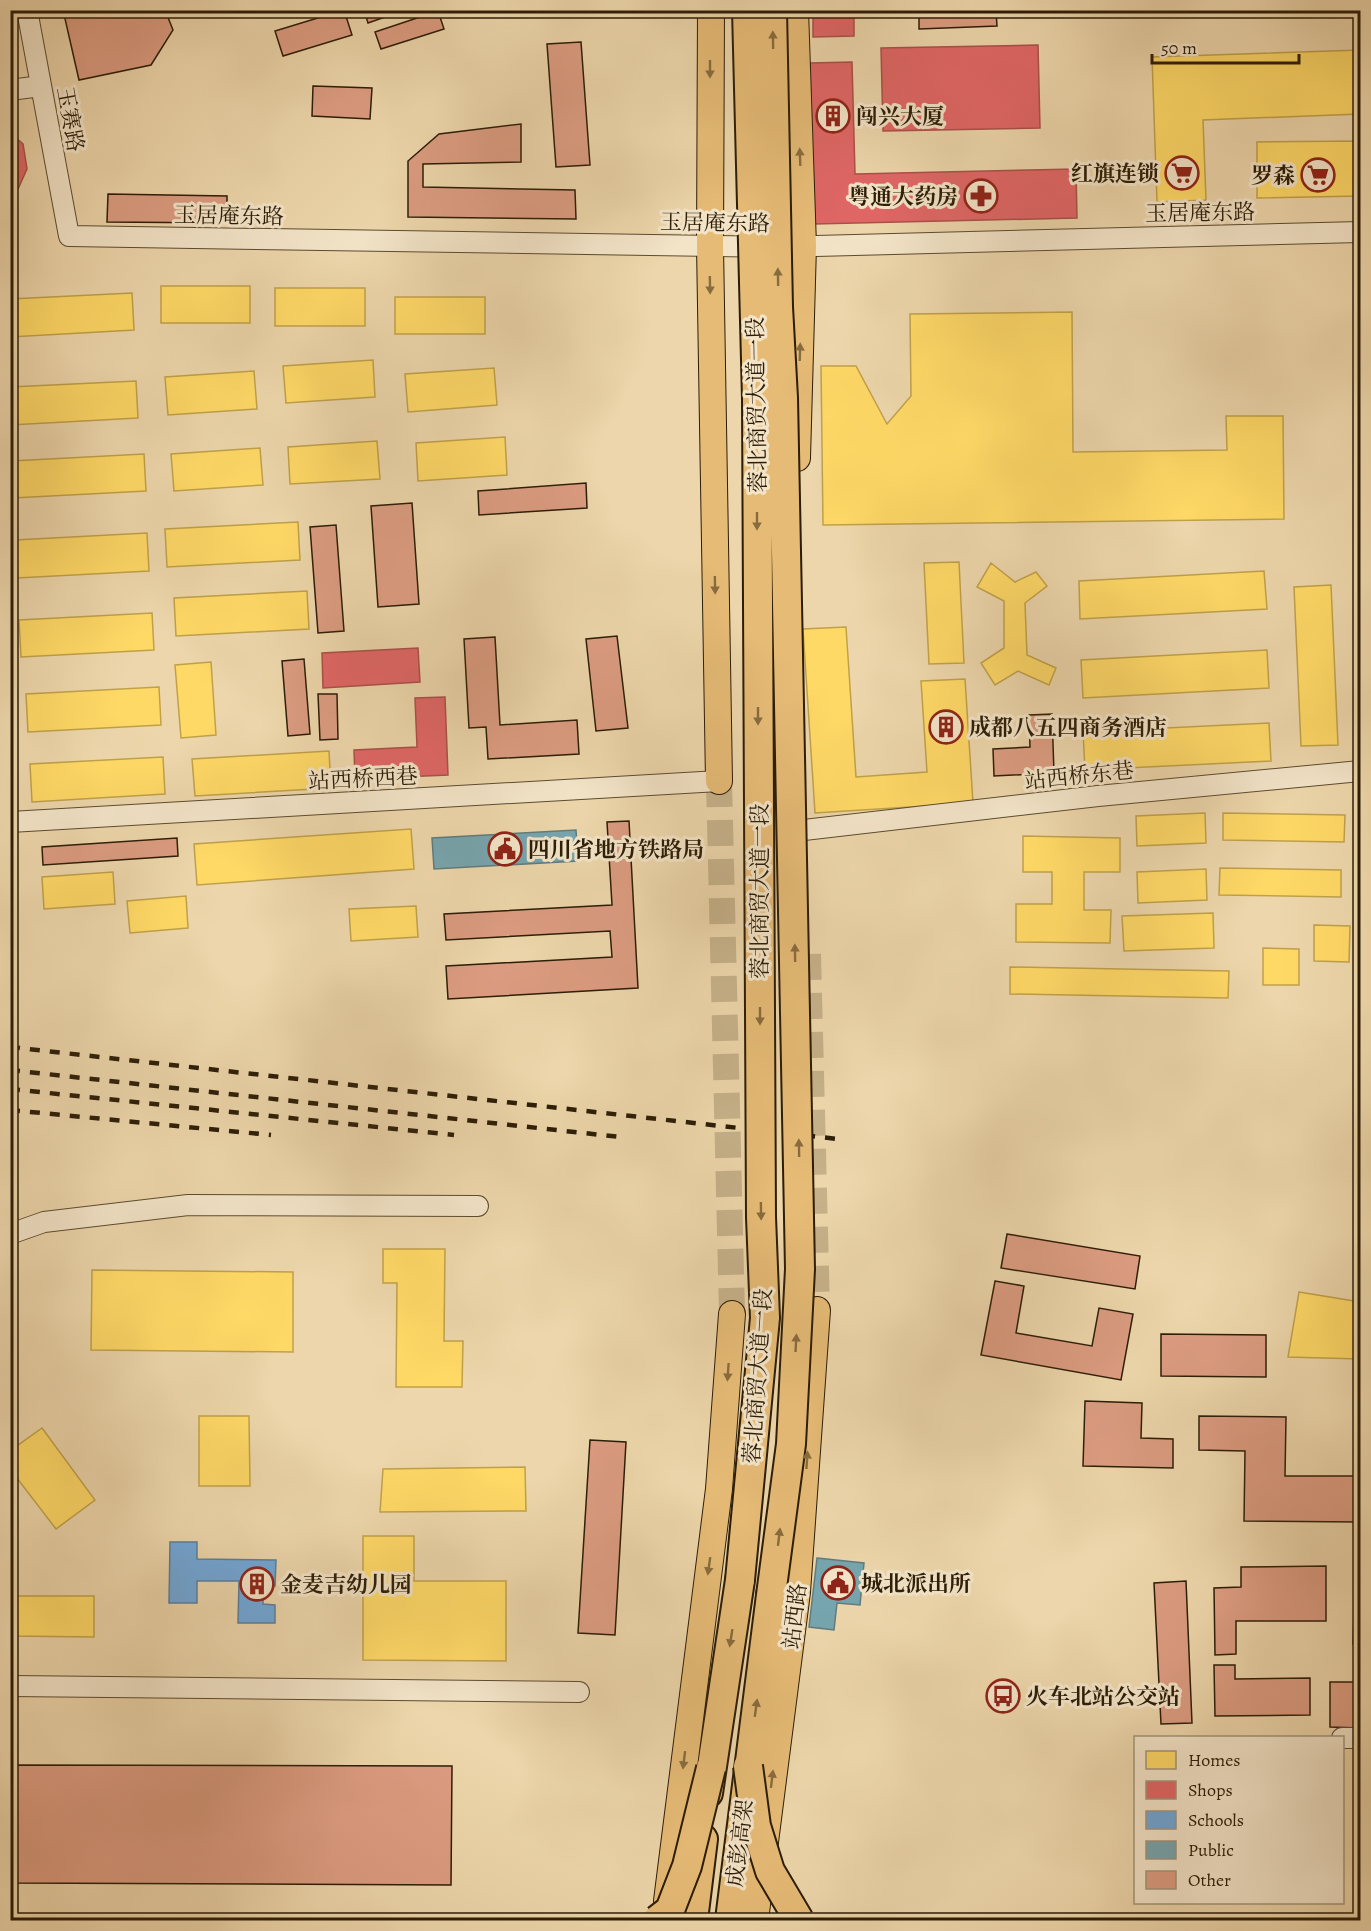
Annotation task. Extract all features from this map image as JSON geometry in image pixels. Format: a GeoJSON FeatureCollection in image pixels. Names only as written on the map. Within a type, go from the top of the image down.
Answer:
{"type":"FeatureCollection","features":[{"type":"Feature","properties":{"kind":"highway","name":"蓉北商贸大道一段"},"geometry":{"type":"LineString","coordinates":[[711,1768],[740,1580],[765,1318],[761,1216],[757,399],[747,10]]}},
{"type":"Feature","properties":{"kind":"highway","name":"蓉北商贸大道一段"},"geometry":{"type":"LineString","coordinates":[[748,1766],[791,1444],[800,1269],[783,410],[790,247],[772,10]]}},
{"type":"Feature","properties":{"kind":"highway"},"geometry":{"type":"LineString","coordinates":[[748,1766],[756,1826],[770,1871],[799,1920]]}},
{"type":"Feature","properties":{"kind":"highway","name":"成彭高架"},"geometry":{"type":"LineString","coordinates":[[730,1920],[748,1766]]}},
{"type":"Feature","properties":{"kind":"highway"},"geometry":{"type":"LineString","coordinates":[[657,1920],[670,1910],[687,1866],[711,1768]]}},
{"type":"Feature","properties":{"kind":"highway","name":"成彭高架"},"geometry":{"type":"LineString","coordinates":[[693,1920],[711,1768]]}},
{"type":"Feature","properties":{"kind":"main road","name":"蓉北商贸大道一段"},"geometry":{"type":"LineString","coordinates":[[711,10],[710,246],[718,782]]}},
{"type":"Feature","properties":{"kind":"main road","name":"蓉北商贸大道一段"},"geometry":{"type":"LineString","coordinates":[[795,10],[790,247],[795,542],[804,830]]}},
{"type":"Feature","properties":{"kind":"main road","name":"站西路"},"geometry":{"type":"LineString","coordinates":[[755,1920],[797,1592],[817,1310]]}},
{"type":"Feature","properties":{"kind":"main road"},"geometry":{"type":"LineString","coordinates":[[664,1920],[719,1489],[732,1314]]}},
{"type":"Feature","properties":{"kind":"street","name":"玉赛路"},"geometry":{"type":"LineString","coordinates":[[27,10],[69,236]]}},
{"type":"Feature","properties":{"kind":"street"},"geometry":{"type":"LineString","coordinates":[[10,90],[41,86]]}},
{"type":"Feature","properties":{"kind":"street","name":"玉居庵东路"},"geometry":{"type":"LineString","coordinates":[[69,236],[790,247],[1360,232]]}},
{"type":"Feature","properties":{"kind":"street","name":"站西桥东巷"},"geometry":{"type":"LineString","coordinates":[[804,830],[1098,796],[1360,771]]}},
{"type":"Feature","properties":{"kind":"street","name":"站西桥西巷"},"geometry":{"type":"LineString","coordinates":[[10,822],[718,782]]}},
{"type":"Feature","properties":{"kind":"street"},"geometry":{"type":"LineString","coordinates":[[10,1234],[44,1222],[188,1205],[478,1206]]}},
{"type":"Feature","properties":{"kind":"street"},"geometry":{"type":"LineString","coordinates":[[10,1686],[579,1692]]}},
{"type":"Feature","properties":{"kind":"street"},"geometry":{"type":"LineString","coordinates":[[1344,1738],[1360,1738]]}},
{"type":"Feature","properties":{"kind":"building: Homes"},"geometry":{"type":"Polygon","coordinates":[[[1360,50],[1360,114],[1203,120],[1206,200],[1157,202],[1152,57],[1360,50]]]}},
{"type":"Feature","properties":{"kind":"building: Homes"},"geometry":{"type":"Polygon","coordinates":[[[1360,141],[1360,196],[1257,198],[1257,142],[1360,141]]]}},
{"type":"Feature","properties":{"kind":"building: Homes"},"geometry":{"type":"Polygon","coordinates":[[[161,286],[250,286],[250,323],[161,323],[161,286]]]}},
{"type":"Feature","properties":{"kind":"building: Homes"},"geometry":{"type":"Polygon","coordinates":[[[275,288],[365,288],[365,326],[275,326],[275,288]]]}},
{"type":"Feature","properties":{"kind":"building: Homes"},"geometry":{"type":"Polygon","coordinates":[[[132,293],[134,330],[10,337],[10,299],[132,293]]]}},
{"type":"Feature","properties":{"kind":"building: Homes"},"geometry":{"type":"Polygon","coordinates":[[[395,297],[485,297],[485,334],[395,334],[395,297]]]}},
{"type":"Feature","properties":{"kind":"building: Homes"},"geometry":{"type":"Polygon","coordinates":[[[1072,312],[1073,452],[1227,450],[1226,416],[1283,416],[1284,519],[823,525],[821,366],[856,366],[887,424],[911,396],[910,314],[1072,312]]]}},
{"type":"Feature","properties":{"kind":"building: Homes"},"geometry":{"type":"Polygon","coordinates":[[[373,360],[375,397],[286,403],[283,366],[373,360]]]}},
{"type":"Feature","properties":{"kind":"building: Homes"},"geometry":{"type":"Polygon","coordinates":[[[494,368],[497,405],[408,412],[405,374],[494,368]]]}},
{"type":"Feature","properties":{"kind":"building: Homes"},"geometry":{"type":"Polygon","coordinates":[[[254,371],[257,409],[168,415],[165,377],[254,371]]]}},
{"type":"Feature","properties":{"kind":"building: Homes"},"geometry":{"type":"Polygon","coordinates":[[[136,381],[138,418],[10,425],[10,387],[136,381]]]}},
{"type":"Feature","properties":{"kind":"building: Homes"},"geometry":{"type":"Polygon","coordinates":[[[505,437],[507,475],[418,481],[416,443],[505,437]]]}},
{"type":"Feature","properties":{"kind":"building: Homes"},"geometry":{"type":"Polygon","coordinates":[[[377,441],[380,479],[290,484],[288,447],[377,441]]]}},
{"type":"Feature","properties":{"kind":"building: Homes"},"geometry":{"type":"Polygon","coordinates":[[[260,448],[263,485],[174,491],[171,454],[260,448]]]}},
{"type":"Feature","properties":{"kind":"building: Homes"},"geometry":{"type":"Polygon","coordinates":[[[144,454],[146,491],[13,498],[11,461],[144,454]]]}},
{"type":"Feature","properties":{"kind":"building: Homes"},"geometry":{"type":"Polygon","coordinates":[[[298,522],[300,560],[167,567],[165,529],[298,522]]]}},
{"type":"Feature","properties":{"kind":"building: Homes"},"geometry":{"type":"Polygon","coordinates":[[[147,533],[149,571],[17,578],[15,540],[147,533]]]}},
{"type":"Feature","properties":{"kind":"building: Homes"},"geometry":{"type":"Polygon","coordinates":[[[959,562],[964,663],[929,664],[924,563],[959,562]]]}},
{"type":"Feature","properties":{"kind":"building: Homes"},"geometry":{"type":"Polygon","coordinates":[[[991,563],[1015,582],[1036,572],[1047,586],[1025,603],[1027,655],[1056,668],[1049,685],[1018,671],[995,685],[981,663],[1004,648],[1004,601],[977,587],[991,563]]]}},
{"type":"Feature","properties":{"kind":"building: Homes"},"geometry":{"type":"Polygon","coordinates":[[[1264,571],[1267,609],[1080,619],[1079,581],[1264,571]]]}},
{"type":"Feature","properties":{"kind":"building: Homes"},"geometry":{"type":"Polygon","coordinates":[[[1331,585],[1338,745],[1301,746],[1294,587],[1331,585]]]}},
{"type":"Feature","properties":{"kind":"building: Homes"},"geometry":{"type":"Polygon","coordinates":[[[307,591],[309,629],[176,636],[174,598],[307,591]]]}},
{"type":"Feature","properties":{"kind":"building: Homes"},"geometry":{"type":"Polygon","coordinates":[[[152,613],[154,650],[21,657],[19,620],[152,613]]]}},
{"type":"Feature","properties":{"kind":"building: Homes","name":"成都八五四商务酒店"},"geometry":{"type":"Polygon","coordinates":[[[846,627],[856,777],[927,772],[921,681],[965,679],[973,803],[815,813],[803,629],[846,627]]]}},
{"type":"Feature","properties":{"kind":"building: Homes"},"geometry":{"type":"Polygon","coordinates":[[[1267,650],[1269,688],[1083,698],[1081,660],[1267,650]]]}},
{"type":"Feature","properties":{"kind":"building: Homes"},"geometry":{"type":"Polygon","coordinates":[[[211,662],[216,735],[181,738],[175,665],[211,662]]]}},
{"type":"Feature","properties":{"kind":"building: Homes"},"geometry":{"type":"Polygon","coordinates":[[[159,687],[161,725],[28,732],[26,694],[159,687]]]}},
{"type":"Feature","properties":{"kind":"building: Homes"},"geometry":{"type":"Polygon","coordinates":[[[1269,723],[1271,761],[1085,770],[1083,732],[1269,723]]]}},
{"type":"Feature","properties":{"kind":"building: Homes"},"geometry":{"type":"Polygon","coordinates":[[[329,751],[331,788],[195,796],[192,759],[329,751]]]}},
{"type":"Feature","properties":{"kind":"building: Homes"},"geometry":{"type":"Polygon","coordinates":[[[163,757],[165,794],[32,802],[30,764],[163,757]]]}},
{"type":"Feature","properties":{"kind":"building: Homes"},"geometry":{"type":"Polygon","coordinates":[[[1205,813],[1206,843],[1137,846],[1136,816],[1205,813]]]}},
{"type":"Feature","properties":{"kind":"building: Homes"},"geometry":{"type":"Polygon","coordinates":[[[1223,813],[1345,815],[1344,842],[1223,840],[1223,813]]]}},
{"type":"Feature","properties":{"kind":"building: Homes"},"geometry":{"type":"Polygon","coordinates":[[[411,829],[414,869],[197,885],[194,844],[411,829]]]}},
{"type":"Feature","properties":{"kind":"building: Homes"},"geometry":{"type":"Polygon","coordinates":[[[1023,836],[1120,838],[1120,872],[1084,872],[1084,910],[1111,910],[1110,943],[1016,942],[1016,904],[1052,904],[1052,872],[1023,872],[1023,836]]]}},
{"type":"Feature","properties":{"kind":"building: Homes"},"geometry":{"type":"Polygon","coordinates":[[[1220,868],[1341,870],[1341,897],[1219,895],[1220,868]]]}},
{"type":"Feature","properties":{"kind":"building: Homes"},"geometry":{"type":"Polygon","coordinates":[[[1206,869],[1207,900],[1138,903],[1137,872],[1206,869]]]}},
{"type":"Feature","properties":{"kind":"building: Homes"},"geometry":{"type":"Polygon","coordinates":[[[113,872],[115,904],[44,909],[42,877],[113,872]]]}},
{"type":"Feature","properties":{"kind":"building: Homes"},"geometry":{"type":"Polygon","coordinates":[[[186,896],[188,928],[130,933],[127,901],[186,896]]]}},
{"type":"Feature","properties":{"kind":"building: Homes"},"geometry":{"type":"Polygon","coordinates":[[[416,906],[418,937],[351,941],[349,909],[416,906]]]}},
{"type":"Feature","properties":{"kind":"building: Homes"},"geometry":{"type":"Polygon","coordinates":[[[1213,913],[1214,948],[1124,951],[1122,916],[1213,913]]]}},
{"type":"Feature","properties":{"kind":"building: Homes"},"geometry":{"type":"Polygon","coordinates":[[[1314,925],[1350,926],[1349,962],[1314,961],[1314,925]]]}},
{"type":"Feature","properties":{"kind":"building: Homes"},"geometry":{"type":"Polygon","coordinates":[[[1263,948],[1299,949],[1299,985],[1263,985],[1263,948]]]}},
{"type":"Feature","properties":{"kind":"building: Homes"},"geometry":{"type":"Polygon","coordinates":[[[1010,967],[1229,971],[1228,998],[1010,994],[1010,967]]]}},
{"type":"Feature","properties":{"kind":"building: Homes"},"geometry":{"type":"Polygon","coordinates":[[[383,1249],[445,1249],[444,1341],[463,1341],[462,1387],[396,1387],[397,1283],[383,1283],[383,1249]]]}},
{"type":"Feature","properties":{"kind":"building: Homes"},"geometry":{"type":"Polygon","coordinates":[[[92,1270],[293,1272],[293,1352],[91,1350],[92,1270]]]}},
{"type":"Feature","properties":{"kind":"building: Homes"},"geometry":{"type":"Polygon","coordinates":[[[1299,1292],[1360,1302],[1360,1359],[1288,1357],[1299,1292]]]}},
{"type":"Feature","properties":{"kind":"building: Homes"},"geometry":{"type":"Polygon","coordinates":[[[199,1416],[249,1416],[250,1486],[199,1486],[199,1416]]]}},
{"type":"Feature","properties":{"kind":"building: Homes"},"geometry":{"type":"Polygon","coordinates":[[[42,1428],[95,1500],[56,1529],[10,1469],[10,1451],[42,1428]]]}},
{"type":"Feature","properties":{"kind":"building: Homes"},"geometry":{"type":"Polygon","coordinates":[[[525,1467],[526,1511],[380,1512],[383,1469],[525,1467]]]}},
{"type":"Feature","properties":{"kind":"building: Homes"},"geometry":{"type":"Polygon","coordinates":[[[363,1536],[414,1536],[414,1581],[506,1581],[506,1661],[363,1660],[363,1536]]]}},
{"type":"Feature","properties":{"kind":"building: Homes"},"geometry":{"type":"Polygon","coordinates":[[[10,1596],[94,1596],[94,1637],[10,1636],[10,1596]]]}},
{"type":"Feature","properties":{"kind":"building: Shops"},"geometry":{"type":"Polygon","coordinates":[[[813,10],[854,10],[854,36],[813,37],[813,10]]]}},
{"type":"Feature","properties":{"kind":"building: Shops"},"geometry":{"type":"Polygon","coordinates":[[[1038,45],[1040,128],[883,131],[881,48],[1038,45]]]}},
{"type":"Feature","properties":{"kind":"building: Shops","name":"闯兴大厦"},"geometry":{"type":"Polygon","coordinates":[[[852,62],[855,174],[1076,169],[1077,218],[814,224],[810,63],[852,62]]]}},
{"type":"Feature","properties":{"kind":"building: Shops"},"geometry":{"type":"Polygon","coordinates":[[[10,133],[23,144],[27,169],[18,189],[10,194],[10,133]]]}},
{"type":"Feature","properties":{"kind":"building: Shops"},"geometry":{"type":"Polygon","coordinates":[[[418,648],[420,682],[323,688],[322,653],[418,648]]]}},
{"type":"Feature","properties":{"kind":"building: Shops"},"geometry":{"type":"Polygon","coordinates":[[[445,697],[448,775],[355,779],[354,750],[417,747],[415,698],[445,697]]]}},
{"type":"Feature","properties":{"kind":"building: Schools","name":"金麦吉幼儿园"},"geometry":{"type":"Polygon","coordinates":[[[170,1542],[197,1542],[197,1559],[276,1560],[275,1586],[263,1586],[263,1604],[275,1605],[275,1623],[238,1623],[239,1581],[197,1581],[197,1603],[169,1603],[170,1542]]]}},
{"type":"Feature","properties":{"kind":"building: Public","name":"四川省地方铁路局"},"geometry":{"type":"Polygon","coordinates":[[[576,830],[578,861],[434,869],[432,838],[576,830]]]}},
{"type":"Feature","properties":{"kind":"building: Public","name":"城北派出所"},"geometry":{"type":"Polygon","coordinates":[[[817,1558],[864,1563],[860,1605],[837,1603],[834,1630],[809,1627],[817,1558]]]}},
{"type":"Feature","properties":{"kind":"building: Other"},"geometry":{"type":"Polygon","coordinates":[[[63,10],[165,10],[173,30],[151,65],[79,80],[63,10]]]}},
{"type":"Feature","properties":{"kind":"building: Other"},"geometry":{"type":"Polygon","coordinates":[[[344,10],[352,35],[283,56],[275,31],[344,10]]]}},
{"type":"Feature","properties":{"kind":"building: Other"},"geometry":{"type":"Polygon","coordinates":[[[364,10],[405,10],[368,23],[364,10]]]}},
{"type":"Feature","properties":{"kind":"building: Other"},"geometry":{"type":"Polygon","coordinates":[[[919,10],[996,10],[997,26],[919,29],[919,10]]]}},
{"type":"Feature","properties":{"kind":"building: Other"},"geometry":{"type":"Polygon","coordinates":[[[438,11],[444,29],[381,49],[375,32],[438,11]]]}},
{"type":"Feature","properties":{"kind":"building: Other"},"geometry":{"type":"Polygon","coordinates":[[[581,42],[590,165],[556,167],[547,44],[581,42]]]}},
{"type":"Feature","properties":{"kind":"building: Other"},"geometry":{"type":"Polygon","coordinates":[[[313,86],[372,88],[370,119],[312,116],[313,86]]]}},
{"type":"Feature","properties":{"kind":"building: Other"},"geometry":{"type":"Polygon","coordinates":[[[521,124],[521,162],[423,164],[423,187],[575,190],[576,219],[408,217],[408,161],[439,134],[521,124]]]}},
{"type":"Feature","properties":{"kind":"building: Other"},"geometry":{"type":"Polygon","coordinates":[[[108,194],[227,196],[227,223],[107,222],[108,194]]]}},
{"type":"Feature","properties":{"kind":"building: Other"},"geometry":{"type":"Polygon","coordinates":[[[586,483],[587,508],[479,515],[478,491],[586,483]]]}},
{"type":"Feature","properties":{"kind":"building: Other"},"geometry":{"type":"Polygon","coordinates":[[[412,503],[419,604],[378,607],[371,506],[412,503]]]}},
{"type":"Feature","properties":{"kind":"building: Other"},"geometry":{"type":"Polygon","coordinates":[[[336,525],[344,631],[318,633],[310,527],[336,525]]]}},
{"type":"Feature","properties":{"kind":"building: Other"},"geometry":{"type":"Polygon","coordinates":[[[617,636],[628,728],[596,731],[586,639],[617,636]]]}},
{"type":"Feature","properties":{"kind":"building: Other"},"geometry":{"type":"Polygon","coordinates":[[[495,637],[500,725],[577,720],[579,754],[488,759],[486,727],[469,728],[464,639],[495,637]]]}},
{"type":"Feature","properties":{"kind":"building: Other"},"geometry":{"type":"Polygon","coordinates":[[[304,659],[310,734],[288,736],[282,661],[304,659]]]}},
{"type":"Feature","properties":{"kind":"building: Other"},"geometry":{"type":"Polygon","coordinates":[[[318,694],[337,694],[338,739],[320,740],[318,694]]]}},
{"type":"Feature","properties":{"kind":"building: Other"},"geometry":{"type":"Polygon","coordinates":[[[1052,714],[1054,773],[994,776],[993,749],[1030,747],[1029,715],[1052,714]]]}},
{"type":"Feature","properties":{"kind":"building: Other"},"geometry":{"type":"Polygon","coordinates":[[[629,821],[638,988],[448,999],[446,966],[612,957],[610,931],[446,940],[444,914],[612,905],[607,822],[629,821]]]}},
{"type":"Feature","properties":{"kind":"building: Other"},"geometry":{"type":"Polygon","coordinates":[[[177,838],[178,856],[43,865],[42,847],[177,838]]]}},
{"type":"Feature","properties":{"kind":"building: Other"},"geometry":{"type":"Polygon","coordinates":[[[1007,1234],[1140,1256],[1135,1289],[1001,1268],[1007,1234]]]}},
{"type":"Feature","properties":{"kind":"building: Other"},"geometry":{"type":"Polygon","coordinates":[[[995,1281],[1024,1286],[1016,1333],[1092,1346],[1099,1308],[1133,1314],[1121,1380],[981,1355],[995,1281]]]}},
{"type":"Feature","properties":{"kind":"building: Other"},"geometry":{"type":"Polygon","coordinates":[[[1161,1334],[1266,1335],[1266,1377],[1161,1376],[1161,1334]]]}},
{"type":"Feature","properties":{"kind":"building: Other"},"geometry":{"type":"Polygon","coordinates":[[[1085,1401],[1142,1403],[1141,1438],[1173,1439],[1173,1468],[1083,1466],[1085,1401]]]}},
{"type":"Feature","properties":{"kind":"building: Other"},"geometry":{"type":"Polygon","coordinates":[[[1199,1416],[1286,1417],[1285,1476],[1360,1476],[1360,1522],[1244,1521],[1245,1451],[1199,1450],[1199,1416]]]}},
{"type":"Feature","properties":{"kind":"building: Other"},"geometry":{"type":"Polygon","coordinates":[[[590,1440],[626,1442],[615,1635],[578,1633],[590,1440]]]}},
{"type":"Feature","properties":{"kind":"building: Other"},"geometry":{"type":"Polygon","coordinates":[[[1326,1566],[1326,1621],[1236,1621],[1236,1654],[1215,1655],[1214,1588],[1241,1587],[1241,1567],[1326,1566]]]}},
{"type":"Feature","properties":{"kind":"building: Other"},"geometry":{"type":"Polygon","coordinates":[[[1355,1580],[1360,1580],[1360,1644],[1353,1644],[1355,1580]]]}},
{"type":"Feature","properties":{"kind":"building: Other"},"geometry":{"type":"Polygon","coordinates":[[[1186,1581],[1192,1723],[1161,1724],[1154,1583],[1186,1581]]]}},
{"type":"Feature","properties":{"kind":"building: Other"},"geometry":{"type":"Polygon","coordinates":[[[1214,1665],[1235,1665],[1235,1679],[1310,1678],[1310,1715],[1215,1716],[1214,1665]]]}},
{"type":"Feature","properties":{"kind":"building: Other"},"geometry":{"type":"Polygon","coordinates":[[[1330,1682],[1360,1682],[1360,1728],[1330,1727],[1330,1682]]]}},
{"type":"Feature","properties":{"kind":"building: Other"},"geometry":{"type":"Polygon","coordinates":[[[10,1765],[452,1766],[451,1885],[10,1883],[10,1765]]]}},
{"type":"Feature","properties":{"kind":"tunnel"},"geometry":{"type":"LineString","coordinates":[[719,781],[732,1314]]}},
{"type":"Feature","properties":{"kind":"tunnel"},"geometry":{"type":"LineString","coordinates":[[808,954],[817,1310]]}},
{"type":"Feature","properties":{"kind":"railway"},"geometry":{"type":"LineString","coordinates":[[10,1047],[838,1139]]}},
{"type":"Feature","properties":{"kind":"railway"},"geometry":{"type":"LineString","coordinates":[[10,1070],[620,1137]]}},
{"type":"Feature","properties":{"kind":"railway"},"geometry":{"type":"LineString","coordinates":[[10,1089],[454,1135]]}},
{"type":"Feature","properties":{"kind":"railway"},"geometry":{"type":"LineString","coordinates":[[10,1110],[271,1135]]}},
{"type":"Feature","properties":{"kind":"place","name":"闯兴大厦"},"geometry":{"type":"Point","coordinates":[833,116]}},
{"type":"Feature","properties":{"kind":"place","name":"红旗连锁"},"geometry":{"type":"Point","coordinates":[1182,173]}},
{"type":"Feature","properties":{"kind":"place","name":"罗森"},"geometry":{"type":"Point","coordinates":[1318,175]}},
{"type":"Feature","properties":{"kind":"place","name":"粤通大药房"},"geometry":{"type":"Point","coordinates":[981,196]}},
{"type":"Feature","properties":{"kind":"place","name":"成都八五四商务酒店"},"geometry":{"type":"Point","coordinates":[946,727]}},
{"type":"Feature","properties":{"kind":"place","name":"四川省地方铁路局"},"geometry":{"type":"Point","coordinates":[505,849]}},
{"type":"Feature","properties":{"kind":"place","name":"城北派出所"},"geometry":{"type":"Point","coordinates":[838,1583]}},
{"type":"Feature","properties":{"kind":"place","name":"金麦吉幼儿园"},"geometry":{"type":"Point","coordinates":[257,1584]}},
{"type":"Feature","properties":{"kind":"place","name":"火车北站公交站"},"geometry":{"type":"Point","coordinates":[1003,1696]}}]}
